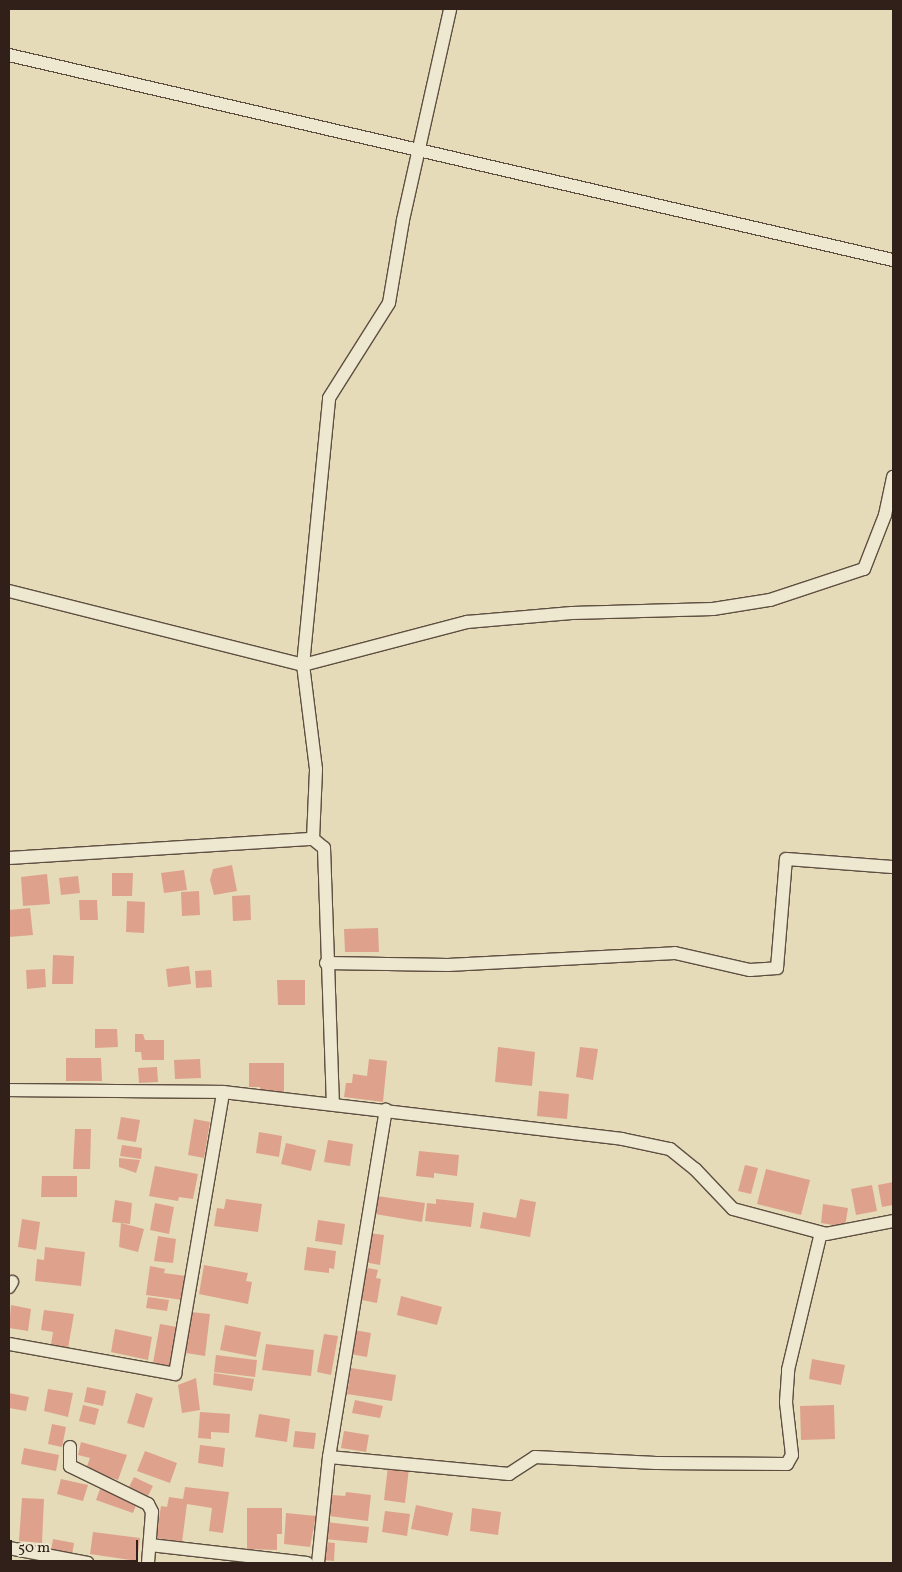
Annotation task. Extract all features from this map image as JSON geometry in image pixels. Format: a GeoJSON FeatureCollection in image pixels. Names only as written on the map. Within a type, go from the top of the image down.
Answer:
{"type":"FeatureCollection","features":[{"type":"Feature","properties":{"kind":"street"},"geometry":{"type":"LineString","coordinates":[[313,839],[316,769],[303,664],[329,398],[390,303],[418,149],[450,9]]}},
{"type":"Feature","properties":{"kind":"street"},"geometry":{"type":"LineString","coordinates":[[9,55],[893,260]]}},
{"type":"Feature","properties":{"kind":"street"},"geometry":{"type":"LineString","coordinates":[[9,592],[303,664],[466,622],[572,613],[713,609],[770,600],[864,569],[885,515],[893,477]]}},
{"type":"Feature","properties":{"kind":"street"},"geometry":{"type":"LineString","coordinates":[[9,858],[313,839],[324,848],[326,963],[333,1104]]}},
{"type":"Feature","properties":{"kind":"street"},"geometry":{"type":"LineString","coordinates":[[326,963],[448,965],[675,953],[750,970],[777,968],[786,859],[893,867]]}},
{"type":"Feature","properties":{"kind":"street"},"geometry":{"type":"LineString","coordinates":[[9,1090],[223,1092],[622,1139],[670,1149],[695,1169],[733,1209],[822,1233],[893,1221]]}},
{"type":"Feature","properties":{"kind":"street"},"geometry":{"type":"LineString","coordinates":[[9,1344],[175,1374],[223,1092]]}},
{"type":"Feature","properties":{"kind":"street"},"geometry":{"type":"LineString","coordinates":[[318,1563],[329,1457],[386,1110]]}},
{"type":"Feature","properties":{"kind":"street"},"geometry":{"type":"LineString","coordinates":[[329,1457],[509,1474],[535,1457],[656,1463],[787,1464],[792,1455],[786,1402],[788,1370],[822,1233]]}},
{"type":"Feature","properties":{"kind":"street"},"geometry":{"type":"LineString","coordinates":[[70,1447],[70,1466],[148,1504],[152,1512],[148,1563]]}},
{"type":"Feature","properties":{"kind":"street"},"geometry":{"type":"LineString","coordinates":[[150,1545],[307,1563]]}},
{"type":"Feature","properties":{"kind":"street"},"geometry":{"type":"LineString","coordinates":[[9,1548],[88,1563]]}},
{"type":"Feature","properties":{"kind":"building"},"geometry":{"type":"Polygon","coordinates":[[[232,865],[237,891],[214,895],[210,880],[213,869],[232,865]]]}},
{"type":"Feature","properties":{"kind":"building"},"geometry":{"type":"Polygon","coordinates":[[[184,870],[187,890],[164,893],[161,873],[184,870]]]}},
{"type":"Feature","properties":{"kind":"building"},"geometry":{"type":"Polygon","coordinates":[[[112,873],[133,873],[132,896],[112,896],[112,873]]]}},
{"type":"Feature","properties":{"kind":"building"},"geometry":{"type":"Polygon","coordinates":[[[47,874],[50,904],[23,906],[21,877],[47,874]]]}},
{"type":"Feature","properties":{"kind":"building"},"geometry":{"type":"Polygon","coordinates":[[[78,876],[80,893],[61,895],[59,878],[78,876]]]}},
{"type":"Feature","properties":{"kind":"building"},"geometry":{"type":"Polygon","coordinates":[[[199,891],[200,915],[182,916],[181,892],[199,891]]]}},
{"type":"Feature","properties":{"kind":"building"},"geometry":{"type":"Polygon","coordinates":[[[250,895],[251,920],[233,921],[232,896],[250,895]]]}},
{"type":"Feature","properties":{"kind":"building"},"geometry":{"type":"Polygon","coordinates":[[[79,900],[97,900],[98,920],[80,920],[79,900]]]}},
{"type":"Feature","properties":{"kind":"building"},"geometry":{"type":"Polygon","coordinates":[[[127,901],[145,902],[144,933],[126,932],[127,901]]]}},
{"type":"Feature","properties":{"kind":"building"},"geometry":{"type":"Polygon","coordinates":[[[30,908],[33,935],[9,937],[9,910],[30,908]]]}},
{"type":"Feature","properties":{"kind":"building"},"geometry":{"type":"Polygon","coordinates":[[[378,928],[379,952],[345,952],[344,929],[378,928]]]}},
{"type":"Feature","properties":{"kind":"building"},"geometry":{"type":"Polygon","coordinates":[[[53,955],[74,956],[73,984],[52,984],[53,955]]]}},
{"type":"Feature","properties":{"kind":"building"},"geometry":{"type":"Polygon","coordinates":[[[189,966],[191,984],[168,987],[166,969],[189,966]]]}},
{"type":"Feature","properties":{"kind":"building"},"geometry":{"type":"Polygon","coordinates":[[[45,969],[46,987],[27,989],[26,970],[45,969]]]}},
{"type":"Feature","properties":{"kind":"building"},"geometry":{"type":"Polygon","coordinates":[[[211,970],[212,987],[196,988],[195,971],[211,970]]]}},
{"type":"Feature","properties":{"kind":"building"},"geometry":{"type":"Polygon","coordinates":[[[277,980],[305,980],[305,1005],[278,1005],[277,980]]]}},
{"type":"Feature","properties":{"kind":"building"},"geometry":{"type":"Polygon","coordinates":[[[95,1029],[117,1029],[118,1047],[95,1048],[95,1029]]]}},
{"type":"Feature","properties":{"kind":"building"},"geometry":{"type":"Polygon","coordinates":[[[135,1034],[143,1034],[145,1040],[164,1040],[164,1060],[142,1060],[141,1052],[135,1052],[135,1034]]]}},
{"type":"Feature","properties":{"kind":"building"},"geometry":{"type":"Polygon","coordinates":[[[498,1047],[535,1052],[532,1086],[495,1082],[498,1047]]]}},
{"type":"Feature","properties":{"kind":"building"},"geometry":{"type":"Polygon","coordinates":[[[580,1047],[598,1049],[593,1080],[576,1077],[580,1047]]]}},
{"type":"Feature","properties":{"kind":"building"},"geometry":{"type":"Polygon","coordinates":[[[66,1058],[101,1058],[102,1081],[66,1081],[66,1058]]]}},
{"type":"Feature","properties":{"kind":"building"},"geometry":{"type":"Polygon","coordinates":[[[200,1059],[201,1078],[175,1079],[174,1060],[200,1059]]]}},
{"type":"Feature","properties":{"kind":"building"},"geometry":{"type":"Polygon","coordinates":[[[369,1059],[387,1061],[383,1102],[344,1097],[346,1083],[352,1083],[353,1074],[367,1076],[369,1059]]]}},
{"type":"Feature","properties":{"kind":"building"},"geometry":{"type":"Polygon","coordinates":[[[249,1063],[284,1063],[284,1092],[260,1091],[260,1087],[249,1087],[249,1063]]]}},
{"type":"Feature","properties":{"kind":"building"},"geometry":{"type":"Polygon","coordinates":[[[157,1067],[158,1082],[139,1083],[138,1068],[157,1067]]]}},
{"type":"Feature","properties":{"kind":"building"},"geometry":{"type":"Polygon","coordinates":[[[539,1091],[569,1094],[567,1119],[537,1116],[539,1091]]]}},
{"type":"Feature","properties":{"kind":"building"},"geometry":{"type":"Polygon","coordinates":[[[121,1117],[140,1120],[136,1142],[117,1139],[121,1117]]]}},
{"type":"Feature","properties":{"kind":"building"},"geometry":{"type":"Polygon","coordinates":[[[194,1119],[210,1122],[204,1158],[188,1155],[194,1119]]]}},
{"type":"Feature","properties":{"kind":"building"},"geometry":{"type":"Polygon","coordinates":[[[75,1129],[91,1129],[90,1169],[73,1169],[75,1129]]]}},
{"type":"Feature","properties":{"kind":"building"},"geometry":{"type":"Polygon","coordinates":[[[259,1132],[282,1136],[279,1157],[256,1153],[259,1132]]]}},
{"type":"Feature","properties":{"kind":"building"},"geometry":{"type":"Polygon","coordinates":[[[328,1140],[353,1144],[350,1166],[324,1162],[328,1140]]]}},
{"type":"Feature","properties":{"kind":"building"},"geometry":{"type":"Polygon","coordinates":[[[286,1143],[316,1150],[311,1171],[281,1164],[286,1143]]]}},
{"type":"Feature","properties":{"kind":"building"},"geometry":{"type":"Polygon","coordinates":[[[122,1145],[142,1148],[141,1159],[120,1156],[122,1145]]]}},
{"type":"Feature","properties":{"kind":"building"},"geometry":{"type":"Polygon","coordinates":[[[419,1151],[459,1155],[457,1176],[434,1173],[434,1178],[416,1176],[419,1151]]]}},
{"type":"Feature","properties":{"kind":"building"},"geometry":{"type":"Polygon","coordinates":[[[119,1158],[140,1160],[136,1173],[119,1167],[119,1158]]]}},
{"type":"Feature","properties":{"kind":"building"},"geometry":{"type":"Polygon","coordinates":[[[745,1165],[758,1168],[751,1194],[738,1191],[745,1165]]]}},
{"type":"Feature","properties":{"kind":"building"},"geometry":{"type":"Polygon","coordinates":[[[155,1166],[198,1174],[193,1199],[179,1197],[178,1201],[149,1196],[155,1166]]]}},
{"type":"Feature","properties":{"kind":"building"},"geometry":{"type":"Polygon","coordinates":[[[766,1169],[810,1180],[801,1215],[757,1204],[766,1169]]]}},
{"type":"Feature","properties":{"kind":"building"},"geometry":{"type":"Polygon","coordinates":[[[42,1176],[77,1176],[77,1197],[41,1197],[42,1176]]]}},
{"type":"Feature","properties":{"kind":"building"},"geometry":{"type":"Polygon","coordinates":[[[893,1182],[893,1205],[882,1207],[878,1185],[893,1182]]]}},
{"type":"Feature","properties":{"kind":"building"},"geometry":{"type":"Polygon","coordinates":[[[872,1185],[877,1211],[856,1215],[851,1189],[872,1185]]]}},
{"type":"Feature","properties":{"kind":"building"},"geometry":{"type":"Polygon","coordinates":[[[377,1196],[425,1203],[422,1222],[375,1214],[377,1196]]]}},
{"type":"Feature","properties":{"kind":"building"},"geometry":{"type":"Polygon","coordinates":[[[226,1199],[262,1204],[258,1232],[214,1226],[217,1208],[224,1209],[226,1199]]]}},
{"type":"Feature","properties":{"kind":"building"},"geometry":{"type":"Polygon","coordinates":[[[436,1199],[474,1203],[471,1227],[425,1221],[427,1203],[436,1204],[436,1199]]]}},
{"type":"Feature","properties":{"kind":"building"},"geometry":{"type":"Polygon","coordinates":[[[520,1199],[536,1202],[530,1237],[480,1228],[483,1212],[516,1218],[520,1199]]]}},
{"type":"Feature","properties":{"kind":"building"},"geometry":{"type":"Polygon","coordinates":[[[115,1200],[132,1203],[130,1224],[112,1222],[115,1200]]]}},
{"type":"Feature","properties":{"kind":"building"},"geometry":{"type":"Polygon","coordinates":[[[155,1203],[174,1207],[169,1234],[150,1230],[155,1203]]]}},
{"type":"Feature","properties":{"kind":"building"},"geometry":{"type":"Polygon","coordinates":[[[823,1204],[848,1208],[845,1227],[821,1223],[823,1204]]]}},
{"type":"Feature","properties":{"kind":"building"},"geometry":{"type":"Polygon","coordinates":[[[22,1219],[40,1222],[36,1250],[18,1247],[22,1219]]]}},
{"type":"Feature","properties":{"kind":"building"},"geometry":{"type":"Polygon","coordinates":[[[318,1220],[345,1224],[342,1245],[315,1241],[318,1220]]]}},
{"type":"Feature","properties":{"kind":"building"},"geometry":{"type":"Polygon","coordinates":[[[121,1223],[144,1229],[138,1252],[119,1247],[121,1223]]]}},
{"type":"Feature","properties":{"kind":"building"},"geometry":{"type":"Polygon","coordinates":[[[368,1233],[384,1235],[380,1265],[364,1262],[368,1233]]]}},
{"type":"Feature","properties":{"kind":"building"},"geometry":{"type":"Polygon","coordinates":[[[158,1236],[176,1239],[173,1263],[154,1261],[158,1236]]]}},
{"type":"Feature","properties":{"kind":"building"},"geometry":{"type":"Polygon","coordinates":[[[45,1247],[85,1252],[81,1286],[35,1281],[37,1259],[44,1260],[45,1247]]]}},
{"type":"Feature","properties":{"kind":"building"},"geometry":{"type":"Polygon","coordinates":[[[307,1247],[336,1251],[334,1269],[329,1268],[329,1273],[304,1270],[307,1247]]]}},
{"type":"Feature","properties":{"kind":"building"},"geometry":{"type":"Polygon","coordinates":[[[204,1265],[248,1273],[246,1281],[252,1282],[248,1304],[199,1294],[204,1265]]]}},
{"type":"Feature","properties":{"kind":"building"},"geometry":{"type":"Polygon","coordinates":[[[150,1266],[165,1269],[164,1273],[186,1276],[183,1300],[146,1295],[150,1266]]]}},
{"type":"Feature","properties":{"kind":"building"},"geometry":{"type":"Polygon","coordinates":[[[363,1267],[378,1270],[376,1278],[381,1279],[377,1303],[357,1299],[363,1267]]]}},
{"type":"Feature","properties":{"kind":"building"},"geometry":{"type":"Polygon","coordinates":[[[401,1296],[442,1307],[437,1325],[397,1315],[401,1296]]]}},
{"type":"Feature","properties":{"kind":"building"},"geometry":{"type":"Polygon","coordinates":[[[148,1297],[169,1300],[167,1311],[146,1308],[148,1297]]]}},
{"type":"Feature","properties":{"kind":"building"},"geometry":{"type":"Polygon","coordinates":[[[11,1305],[31,1309],[28,1331],[9,1328],[11,1305]]]}},
{"type":"Feature","properties":{"kind":"building"},"geometry":{"type":"Polygon","coordinates":[[[44,1310],[74,1314],[68,1348],[51,1345],[53,1332],[41,1330],[44,1310]]]}},
{"type":"Feature","properties":{"kind":"building"},"geometry":{"type":"Polygon","coordinates":[[[191,1312],[210,1314],[205,1356],[186,1353],[191,1312]]]}},
{"type":"Feature","properties":{"kind":"building"},"geometry":{"type":"Polygon","coordinates":[[[160,1324],[177,1327],[170,1366],[153,1363],[160,1324]]]}},
{"type":"Feature","properties":{"kind":"building"},"geometry":{"type":"Polygon","coordinates":[[[225,1325],[261,1332],[256,1357],[220,1350],[225,1325]]]}},
{"type":"Feature","properties":{"kind":"building"},"geometry":{"type":"Polygon","coordinates":[[[115,1329],[152,1337],[148,1360],[111,1352],[115,1329]]]}},
{"type":"Feature","properties":{"kind":"building"},"geometry":{"type":"Polygon","coordinates":[[[355,1330],[371,1333],[367,1357],[350,1354],[355,1330]]]}},
{"type":"Feature","properties":{"kind":"building"},"geometry":{"type":"Polygon","coordinates":[[[324,1334],[338,1336],[331,1375],[317,1372],[324,1334]]]}},
{"type":"Feature","properties":{"kind":"building"},"geometry":{"type":"Polygon","coordinates":[[[266,1344],[314,1350],[311,1376],[262,1370],[266,1344]]]}},
{"type":"Feature","properties":{"kind":"building"},"geometry":{"type":"Polygon","coordinates":[[[216,1355],[257,1360],[255,1377],[214,1372],[216,1355]]]}},
{"type":"Feature","properties":{"kind":"building"},"geometry":{"type":"Polygon","coordinates":[[[812,1359],[845,1365],[841,1385],[809,1379],[812,1359]]]}},
{"type":"Feature","properties":{"kind":"building"},"geometry":{"type":"Polygon","coordinates":[[[351,1368],[396,1375],[392,1401],[347,1394],[351,1368]]]}},
{"type":"Feature","properties":{"kind":"building"},"geometry":{"type":"Polygon","coordinates":[[[214,1373],[254,1379],[252,1391],[213,1385],[214,1373]]]}},
{"type":"Feature","properties":{"kind":"building"},"geometry":{"type":"Polygon","coordinates":[[[196,1378],[200,1410],[182,1413],[178,1385],[196,1378]]]}},
{"type":"Feature","properties":{"kind":"building"},"geometry":{"type":"Polygon","coordinates":[[[87,1387],[106,1391],[103,1406],[84,1402],[87,1387]]]}},
{"type":"Feature","properties":{"kind":"building"},"geometry":{"type":"Polygon","coordinates":[[[48,1389],[73,1393],[68,1417],[44,1411],[48,1389]]]}},
{"type":"Feature","properties":{"kind":"building"},"geometry":{"type":"Polygon","coordinates":[[[9,1393],[29,1397],[26,1411],[9,1408],[9,1393]]]}},
{"type":"Feature","properties":{"kind":"building"},"geometry":{"type":"Polygon","coordinates":[[[136,1393],[153,1398],[144,1428],[127,1423],[136,1393]]]}},
{"type":"Feature","properties":{"kind":"building"},"geometry":{"type":"Polygon","coordinates":[[[355,1400],[383,1406],[380,1418],[352,1413],[355,1400]]]}},
{"type":"Feature","properties":{"kind":"building"},"geometry":{"type":"Polygon","coordinates":[[[83,1405],[99,1409],[95,1425],[79,1421],[83,1405]]]}},
{"type":"Feature","properties":{"kind":"building"},"geometry":{"type":"Polygon","coordinates":[[[834,1405],[835,1439],[801,1440],[800,1406],[834,1405]]]}},
{"type":"Feature","properties":{"kind":"building"},"geometry":{"type":"Polygon","coordinates":[[[200,1412],[230,1414],[229,1433],[211,1432],[211,1439],[198,1438],[200,1412]]]}},
{"type":"Feature","properties":{"kind":"building"},"geometry":{"type":"Polygon","coordinates":[[[259,1414],[290,1419],[287,1442],[255,1437],[259,1414]]]}},
{"type":"Feature","properties":{"kind":"building"},"geometry":{"type":"Polygon","coordinates":[[[52,1424],[66,1427],[62,1447],[48,1444],[52,1424]]]}},
{"type":"Feature","properties":{"kind":"building"},"geometry":{"type":"Polygon","coordinates":[[[295,1431],[316,1433],[314,1449],[293,1447],[295,1431]]]}},
{"type":"Feature","properties":{"kind":"building"},"geometry":{"type":"Polygon","coordinates":[[[344,1431],[369,1435],[366,1452],[341,1448],[344,1431]]]}},
{"type":"Feature","properties":{"kind":"building"},"geometry":{"type":"Polygon","coordinates":[[[81,1442],[127,1455],[118,1480],[86,1469],[90,1458],[78,1455],[81,1442]]]}},
{"type":"Feature","properties":{"kind":"building"},"geometry":{"type":"Polygon","coordinates":[[[200,1445],[225,1448],[223,1467],[198,1463],[200,1445]]]}},
{"type":"Feature","properties":{"kind":"building"},"geometry":{"type":"Polygon","coordinates":[[[24,1448],[59,1455],[56,1471],[21,1464],[24,1448]]]}},
{"type":"Feature","properties":{"kind":"building"},"geometry":{"type":"Polygon","coordinates":[[[145,1451],[177,1463],[170,1483],[137,1471],[145,1451]]]}},
{"type":"Feature","properties":{"kind":"building"},"geometry":{"type":"Polygon","coordinates":[[[388,1466],[409,1468],[405,1503],[384,1500],[388,1466]]]}},
{"type":"Feature","properties":{"kind":"building"},"geometry":{"type":"Polygon","coordinates":[[[134,1477],[153,1486],[148,1496],[129,1487],[134,1477]]]}},
{"type":"Feature","properties":{"kind":"building"},"geometry":{"type":"Polygon","coordinates":[[[61,1479],[88,1485],[83,1501],[57,1494],[61,1479]]]}},
{"type":"Feature","properties":{"kind":"building"},"geometry":{"type":"Polygon","coordinates":[[[185,1487],[229,1492],[223,1533],[209,1531],[212,1508],[187,1504],[182,1542],[156,1538],[161,1506],[167,1507],[169,1497],[183,1499],[185,1487]]]}},
{"type":"Feature","properties":{"kind":"building"},"geometry":{"type":"Polygon","coordinates":[[[100,1489],[137,1503],[133,1513],[96,1500],[100,1489]]]}},
{"type":"Feature","properties":{"kind":"building"},"geometry":{"type":"Polygon","coordinates":[[[346,1492],[371,1495],[368,1521],[329,1516],[332,1495],[345,1496],[346,1492]]]}},
{"type":"Feature","properties":{"kind":"building"},"geometry":{"type":"Polygon","coordinates":[[[22,1498],[44,1499],[42,1543],[19,1541],[22,1498]]]}},
{"type":"Feature","properties":{"kind":"building"},"geometry":{"type":"Polygon","coordinates":[[[416,1505],[453,1513],[448,1536],[411,1529],[416,1505]]]}},
{"type":"Feature","properties":{"kind":"building"},"geometry":{"type":"Polygon","coordinates":[[[247,1508],[282,1508],[282,1534],[277,1534],[277,1550],[247,1549],[247,1508]]]}},
{"type":"Feature","properties":{"kind":"building"},"geometry":{"type":"Polygon","coordinates":[[[472,1508],[501,1512],[498,1535],[470,1531],[472,1508]]]}},
{"type":"Feature","properties":{"kind":"building"},"geometry":{"type":"Polygon","coordinates":[[[385,1511],[410,1514],[407,1536],[382,1532],[385,1511]]]}},
{"type":"Feature","properties":{"kind":"building"},"geometry":{"type":"Polygon","coordinates":[[[286,1513],[316,1516],[310,1547],[284,1544],[286,1513]]]}},
{"type":"Feature","properties":{"kind":"building"},"geometry":{"type":"Polygon","coordinates":[[[326,1522],[369,1527],[367,1543],[324,1539],[326,1522]]]}},
{"type":"Feature","properties":{"kind":"building"},"geometry":{"type":"Polygon","coordinates":[[[93,1532],[140,1538],[137,1561],[90,1554],[93,1532]]]}},
{"type":"Feature","properties":{"kind":"building"},"geometry":{"type":"Polygon","coordinates":[[[53,1539],[74,1543],[72,1555],[51,1551],[53,1539]]]}},
{"type":"Feature","properties":{"kind":"building"},"geometry":{"type":"Polygon","coordinates":[[[325,1542],[335,1543],[334,1561],[323,1560],[325,1542]]]}}]}
